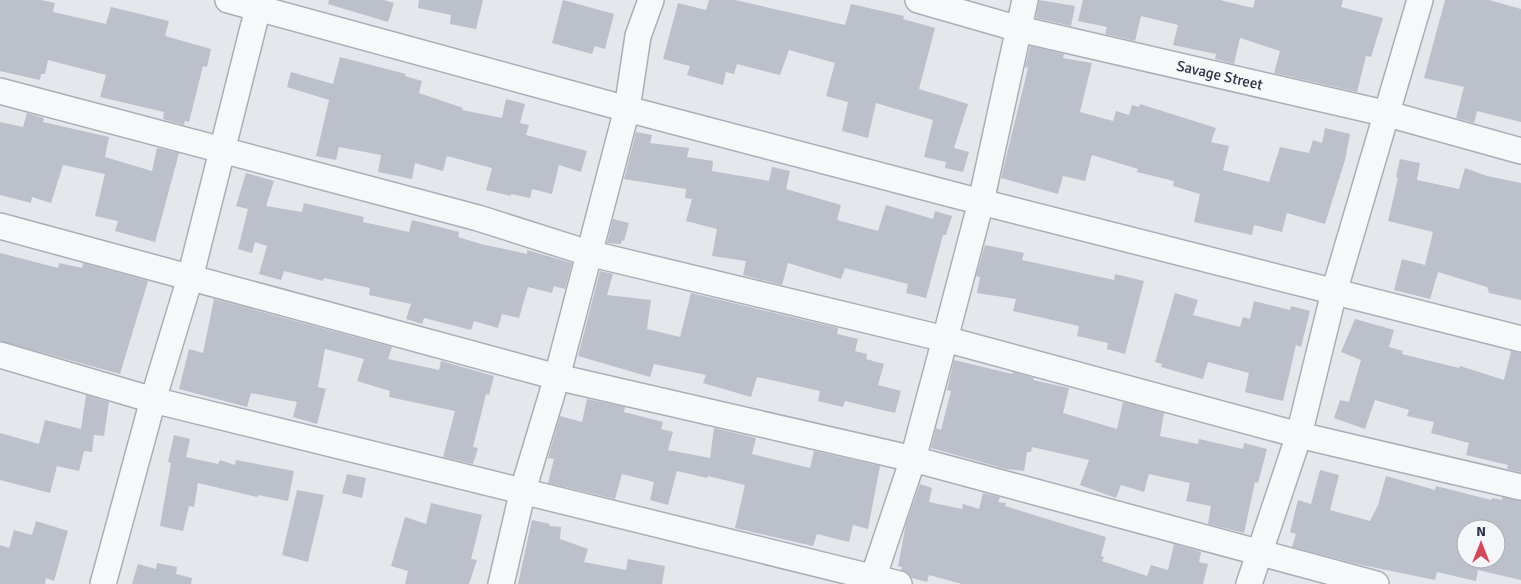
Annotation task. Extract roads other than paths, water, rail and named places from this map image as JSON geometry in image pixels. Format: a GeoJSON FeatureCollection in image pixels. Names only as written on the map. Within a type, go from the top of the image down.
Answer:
{"type":"FeatureCollection","features":[{"type":"Feature","properties":{"kind":"street"},"geometry":{"type":"LineString","coordinates":[[228,0],[259,4],[627,109],[981,202],[1521,339]]}},
{"type":"Feature","properties":{"kind":"street"},"geometry":{"type":"LineString","coordinates":[[500,584],[523,490],[557,377],[627,109],[638,36],[651,0]]}},
{"type":"Feature","properties":{"kind":"street","name":"Savage Street"},"geometry":{"type":"LineString","coordinates":[[918,0],[1019,29],[1388,114],[1521,150]]}},
{"type":"Feature","properties":{"kind":"street"},"geometry":{"type":"LineString","coordinates":[[872,580],[913,459],[945,339],[981,202],[1025,0]]}},
{"type":"Feature","properties":{"kind":"street"},"geometry":{"type":"LineString","coordinates":[[1249,584],[1299,435],[1334,292],[1388,114],[1420,0]]}},
{"type":"Feature","properties":{"kind":"street"},"geometry":{"type":"LineString","coordinates":[[104,584],[153,400],[190,278],[259,4]]}},
{"type":"Feature","properties":{"kind":"street"},"geometry":{"type":"LineString","coordinates":[[0,91],[478,218],[588,253],[945,339],[1299,435],[1521,487]]}},
{"type":"Feature","properties":{"kind":"street"},"geometry":{"type":"LineString","coordinates":[[0,226],[557,377],[913,459],[1376,584]]}},
{"type":"Feature","properties":{"kind":"street"},"geometry":{"type":"LineString","coordinates":[[0,356],[153,400],[523,490],[872,580],[899,584]]}}]}
